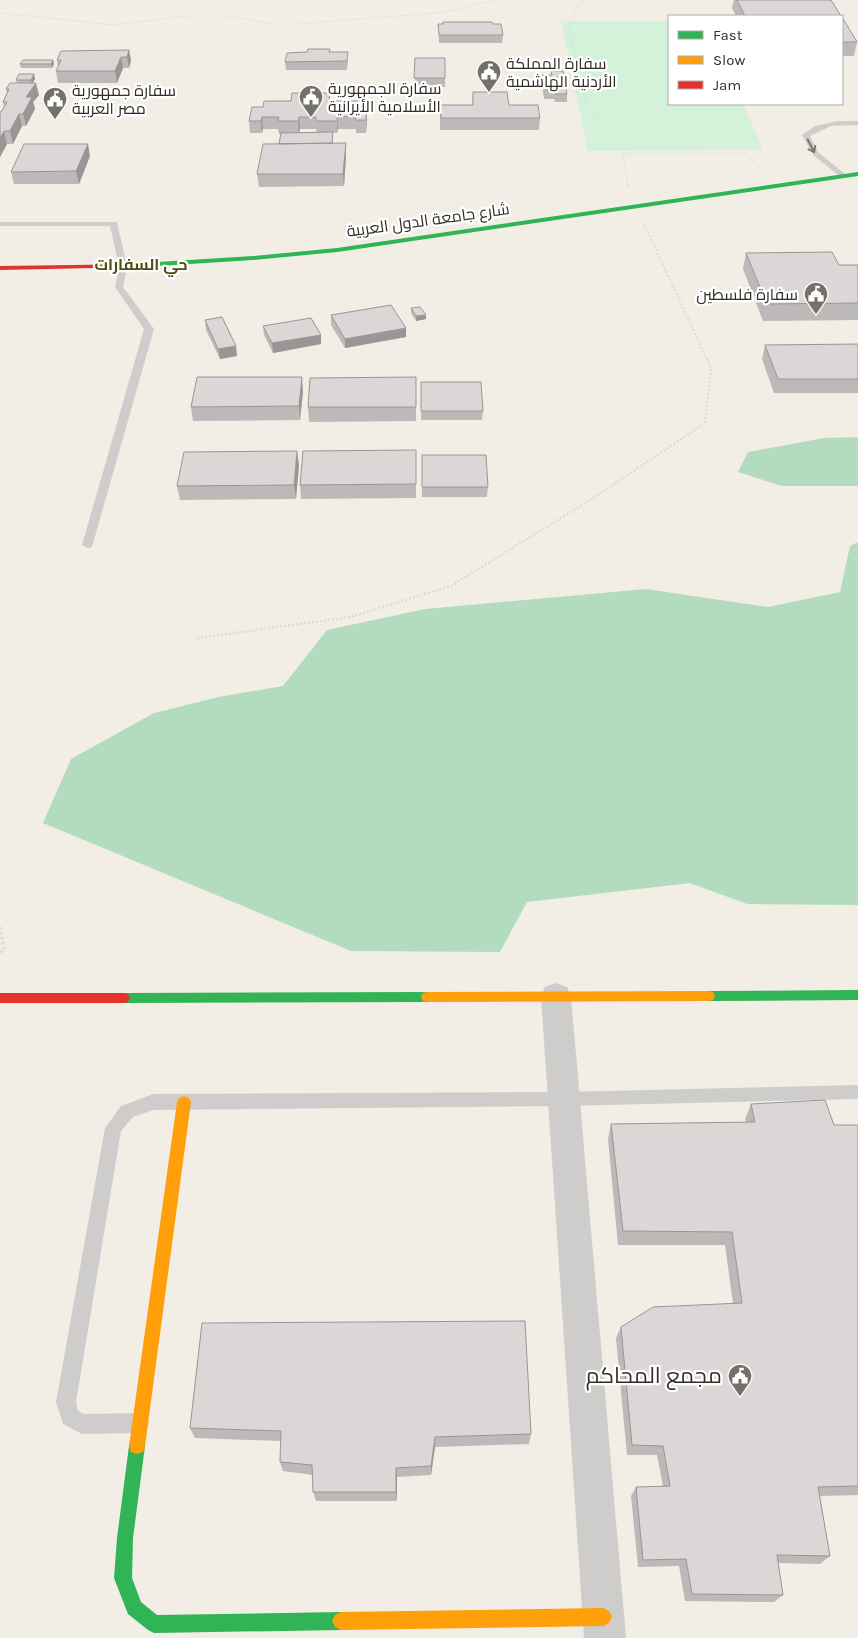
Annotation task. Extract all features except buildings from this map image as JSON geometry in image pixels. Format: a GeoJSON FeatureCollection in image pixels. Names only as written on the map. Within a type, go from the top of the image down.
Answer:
{"type":"FeatureCollection","features":[{"type":"Feature","properties":{"kind":"street","name":"شارع جامعة الدول العربية"},"geometry":{"type":"LineString","coordinates":[[0,268],[123,266],[225,261],[337,250],[858,174]]}},
{"type":"Feature","properties":{"kind":"street"},"geometry":{"type":"LineString","coordinates":[[0,998],[858,994]]}},
{"type":"Feature","properties":{"kind":"street"},"geometry":{"type":"LineString","coordinates":[[184,1102],[126,1538],[123,1578],[134,1608],[154,1624],[604,1628],[556,996]]}},
{"type":"Feature","properties":{"kind":"lane"},"geometry":{"type":"LineString","coordinates":[[842,176],[816,155],[808,144],[806,135],[814,128],[827,125],[858,123]]}},
{"type":"Feature","properties":{"kind":"lane"},"geometry":{"type":"LineString","coordinates":[[0,224],[114,224],[123,266],[119,287],[149,328],[88,545]]}},
{"type":"Feature","properties":{"kind":"lane"},"geometry":{"type":"LineString","coordinates":[[140,1423],[82,1424],[70,1417],[66,1402],[113,1128],[127,1111],[153,1102],[564,1099],[858,1092]]}},
{"type":"Feature","properties":{"kind":"path"},"geometry":{"type":"LineString","coordinates":[[0,13],[114,25],[187,16],[228,16],[271,24],[298,24],[446,12],[495,0]]}},
{"type":"Feature","properties":{"kind":"path"},"geometry":{"type":"LineString","coordinates":[[197,638],[350,617],[451,586],[595,497],[705,425],[711,368],[646,226],[631,207],[623,154],[617,142],[587,104],[568,25],[582,0]]}},
{"type":"Feature","properties":{"kind":"path"},"geometry":{"type":"LineString","coordinates":[[623,154],[743,153],[783,185]]}},
{"type":"Feature","properties":{"kind":"path"},"geometry":{"type":"LineString","coordinates":[[0,927],[4,949],[0,953]]}},
{"type":"Feature","properties":{"kind":"green space"},"geometry":{"type":"Polygon","coordinates":[[[561,21],[668,21],[668,105],[743,105],[763,150],[588,151],[561,21]]]}},
{"type":"Feature","properties":{"kind":"green space"},"geometry":{"type":"Polygon","coordinates":[[[858,437],[858,486],[782,486],[738,472],[748,452],[824,438],[858,437]]]}},
{"type":"Feature","properties":{"kind":"green space"},"geometry":{"type":"Polygon","coordinates":[[[858,542],[858,905],[747,904],[690,883],[527,902],[500,952],[351,951],[43,823],[71,759],[154,713],[218,697],[283,686],[327,630],[425,609],[646,589],[768,607],[840,592],[850,546],[858,542]]]}},
{"type":"Feature","properties":{"kind":"traffic: fast"},"geometry":{"type":"LineString","coordinates":[[142,265],[253,258],[337,250],[858,174]]}},
{"type":"Feature","properties":{"kind":"traffic: fast"},"geometry":{"type":"LineString","coordinates":[[709,996],[858,995]]}},
{"type":"Feature","properties":{"kind":"traffic: fast"},"geometry":{"type":"LineString","coordinates":[[124,998],[427,997]]}},
{"type":"Feature","properties":{"kind":"traffic: fast"},"geometry":{"type":"LineString","coordinates":[[137,1446],[125,1538],[123,1578],[134,1608],[154,1624],[341,1621]]}},
{"type":"Feature","properties":{"kind":"traffic: slow"},"geometry":{"type":"LineString","coordinates":[[427,997],[709,996]]}},
{"type":"Feature","properties":{"kind":"traffic: slow"},"geometry":{"type":"LineString","coordinates":[[137,1446],[184,1102]]}},
{"type":"Feature","properties":{"kind":"traffic: slow"},"geometry":{"type":"LineString","coordinates":[[341,1621],[603,1617]]}},
{"type":"Feature","properties":{"kind":"traffic: jam"},"geometry":{"type":"LineString","coordinates":[[0,268],[142,265]]}},
{"type":"Feature","properties":{"kind":"traffic: jam"},"geometry":{"type":"LineString","coordinates":[[0,998],[124,998]]}},
{"type":"Feature","properties":{"kind":"place","name":"سفارة المملكة الأردنية الهاشمية"},"geometry":{"type":"Point","coordinates":[489,93]}},
{"type":"Feature","properties":{"kind":"place","name":"سفارة الجمهورية الأسلامية الأيرانية"},"geometry":{"type":"Point","coordinates":[311,118]}},
{"type":"Feature","properties":{"kind":"place","name":"سفارة جمهورية مصر العربية"},"geometry":{"type":"Point","coordinates":[55,120]}},
{"type":"Feature","properties":{"kind":"place","name":"سفارة فلسطين"},"geometry":{"type":"Point","coordinates":[816,315]}},
{"type":"Feature","properties":{"kind":"place","name":"مجمع المحاكم"},"geometry":{"type":"Point","coordinates":[740,1397]}},
{"type":"Feature","properties":{"kind":"district","name":"حي السفارات"},"geometry":{"type":"Point","coordinates":[141,264]}}]}
